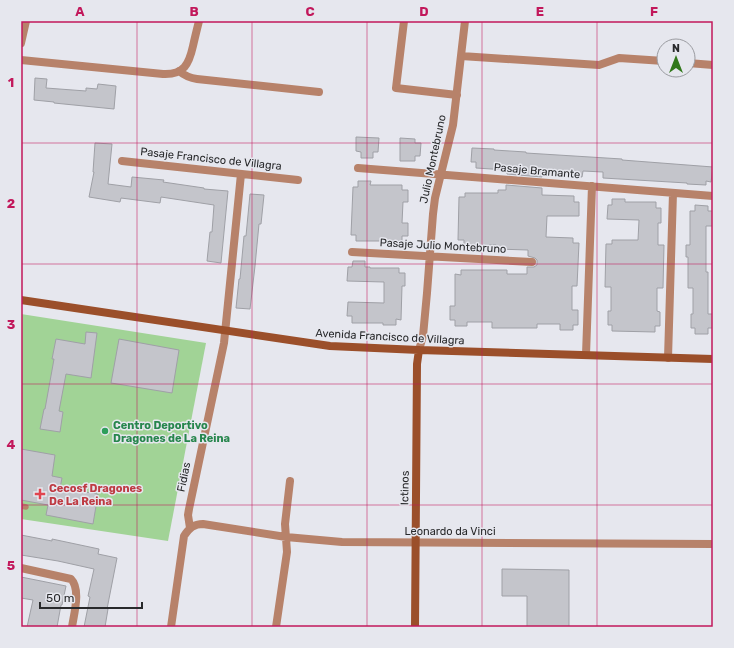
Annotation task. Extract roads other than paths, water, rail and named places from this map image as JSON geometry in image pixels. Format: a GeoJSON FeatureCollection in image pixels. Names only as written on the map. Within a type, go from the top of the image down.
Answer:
{"type":"FeatureCollection","features":[{"type":"Feature","properties":{"kind":"street"},"geometry":{"type":"LineString","coordinates":[[21,39],[26,21]]}},
{"type":"Feature","properties":{"kind":"street"},"geometry":{"type":"LineString","coordinates":[[21,60],[168,74],[179,71],[187,65],[190,60],[199,21]]}},
{"type":"Feature","properties":{"kind":"street"},"geometry":{"type":"LineString","coordinates":[[404,21],[396,88],[457,95]]}},
{"type":"Feature","properties":{"kind":"street","name":"Julio Montebruno"},"geometry":{"type":"LineString","coordinates":[[419,350],[422,336],[430,256],[432,214],[440,174],[451,136],[465,21]]}},
{"type":"Feature","properties":{"kind":"street"},"geometry":{"type":"LineString","coordinates":[[461,56],[599,65],[619,58],[656,60]]}},
{"type":"Feature","properties":{"kind":"street"},"geometry":{"type":"LineString","coordinates":[[696,64],[713,65]]}},
{"type":"Feature","properties":{"kind":"street"},"geometry":{"type":"LineString","coordinates":[[179,71],[186,76],[197,79],[319,92]]}},
{"type":"Feature","properties":{"kind":"street","name":"Pasaje Francisco de Villagra"},"geometry":{"type":"LineString","coordinates":[[122,161],[298,180]]}},
{"type":"Feature","properties":{"kind":"street","name":"Pasaje Bramante"},"geometry":{"type":"LineString","coordinates":[[358,168],[713,196]]}},
{"type":"Feature","properties":{"kind":"street","name":"Fidias"},"geometry":{"type":"LineString","coordinates":[[171,627],[184,536],[190,528],[188,515],[189,509],[224,343],[241,174]]}},
{"type":"Feature","properties":{"kind":"street"},"geometry":{"type":"LineString","coordinates":[[586,356],[592,186]]}},
{"type":"Feature","properties":{"kind":"street"},"geometry":{"type":"LineString","coordinates":[[668,358],[674,193]]}},
{"type":"Feature","properties":{"kind":"street","name":"Pasaje Julio Montebruno"},"geometry":{"type":"LineString","coordinates":[[352,252],[532,262]]}},
{"type":"Feature","properties":{"kind":"street","name":"Avenida Francisco de Villagra"},"geometry":{"type":"LineString","coordinates":[[21,300],[330,346],[586,356],[713,359]]}},
{"type":"Feature","properties":{"kind":"street","name":"Ictinos"},"geometry":{"type":"LineString","coordinates":[[415,627],[417,364],[419,350]]}},
{"type":"Feature","properties":{"kind":"street"},"geometry":{"type":"LineString","coordinates":[[276,627],[287,552],[285,524],[290,481]]}},
{"type":"Feature","properties":{"kind":"street","name":"Leonardo da Vinci"},"geometry":{"type":"LineString","coordinates":[[190,528],[198,524],[203,524],[286,537],[342,542],[713,544]]}},
{"type":"Feature","properties":{"kind":"street"},"geometry":{"type":"LineString","coordinates":[[21,568],[71,579],[75,583],[76,598],[72,627]]}},
{"type":"Feature","properties":{"kind":"place","name":"Centro Deportivo Dragones de La Reina"},"geometry":{"type":"Point","coordinates":[105,431]}},
{"type":"Feature","properties":{"kind":"place","name":"Cecosf Dragones De La Reina"},"geometry":{"type":"Point","coordinates":[40,494]}}]}
